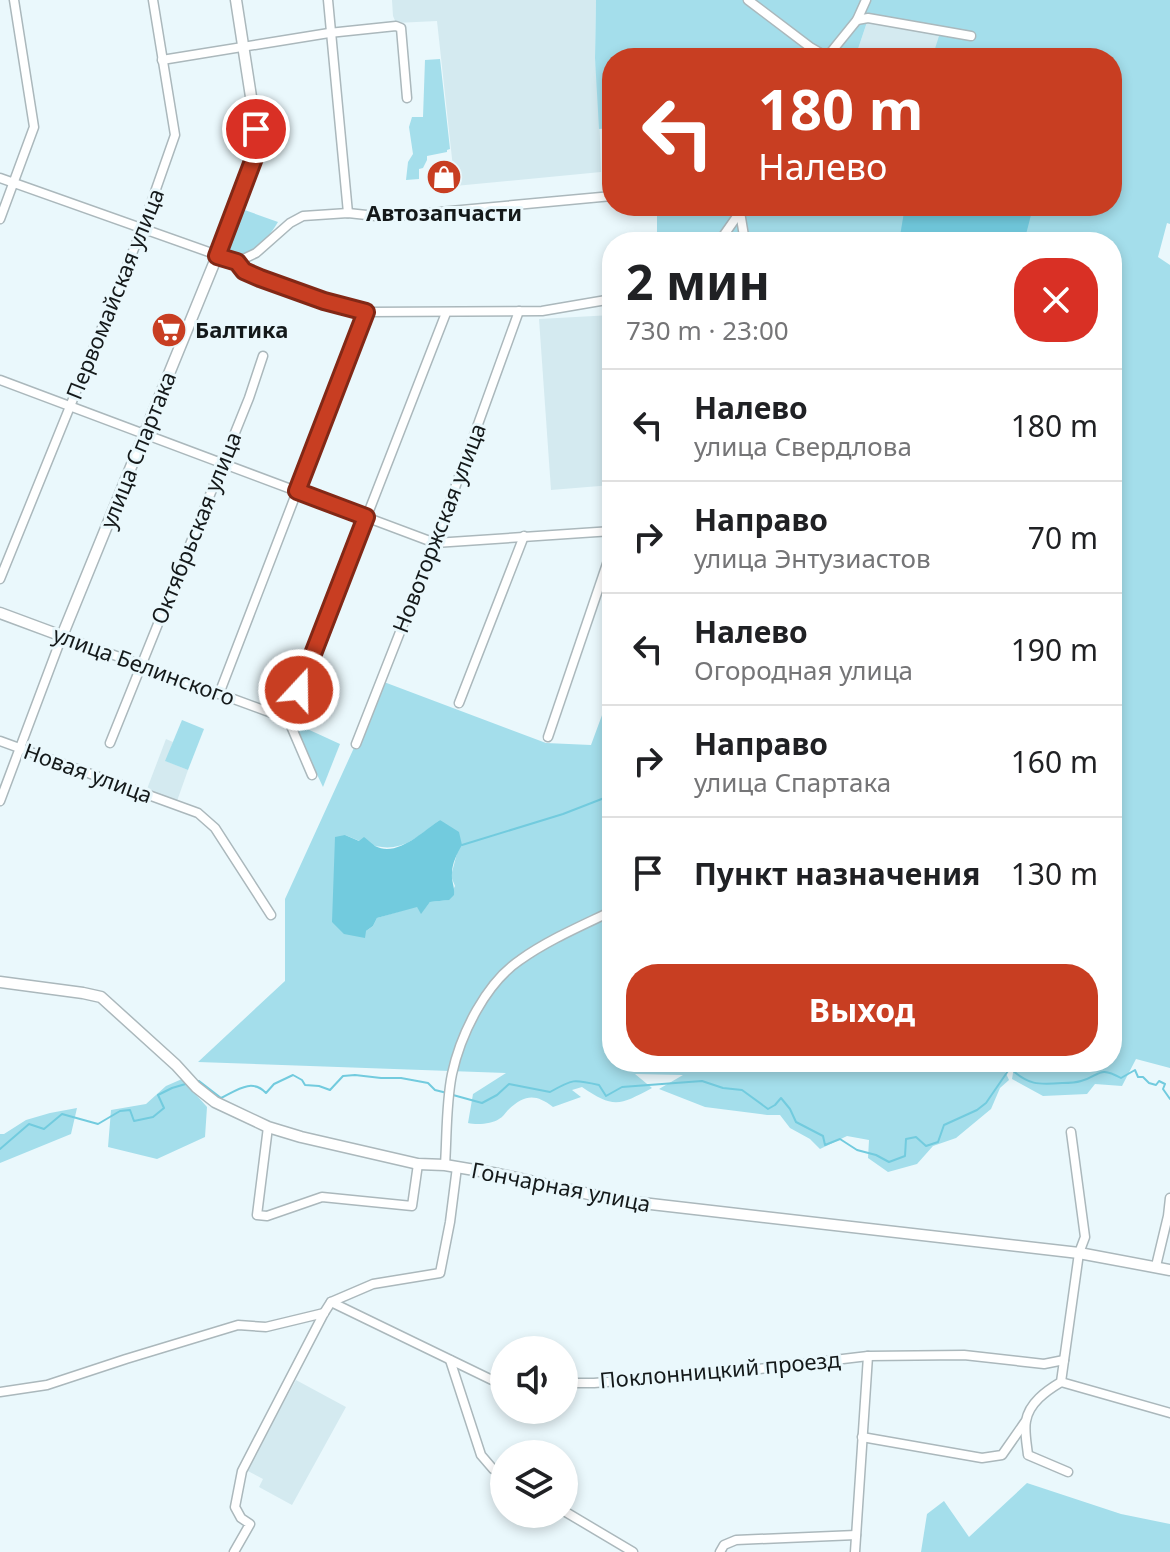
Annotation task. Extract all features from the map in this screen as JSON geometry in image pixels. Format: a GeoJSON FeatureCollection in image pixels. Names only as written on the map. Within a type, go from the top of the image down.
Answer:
{"type":"FeatureCollection","features":[{"type":"Feature","properties":{"kind":"street"},"geometry":{"type":"LineString","coordinates":[[0,219],[34,127],[14,0]]}},
{"type":"Feature","properties":{"kind":"street","name":"Первомайская улица"},"geometry":{"type":"LineString","coordinates":[[0,579],[142,229],[175,135],[153,0]]}},
{"type":"Feature","properties":{"kind":"street","name":"улица Спартака"},"geometry":{"type":"LineString","coordinates":[[0,801],[62,636],[217,256],[256,149],[256,129],[236,0]]}},
{"type":"Feature","properties":{"kind":"street"},"geometry":{"type":"LineString","coordinates":[[328,0],[348,213]]}},
{"type":"Feature","properties":{"kind":"street"},"geometry":{"type":"LineString","coordinates":[[748,0],[812,48]]}},
{"type":"Feature","properties":{"kind":"street"},"geometry":{"type":"LineString","coordinates":[[836,48],[857,20],[866,0]]}},
{"type":"Feature","properties":{"kind":"street"},"geometry":{"type":"LineString","coordinates":[[857,20],[868,18],[971,36]]}},
{"type":"Feature","properties":{"kind":"street"},"geometry":{"type":"LineString","coordinates":[[162,60],[243,45],[396,26],[401,28],[407,98]]}},
{"type":"Feature","properties":{"kind":"street"},"geometry":{"type":"LineString","coordinates":[[0,178],[237,262],[244,271],[260,278],[366,312],[542,311],[602,301]]}},
{"type":"Feature","properties":{"kind":"street"},"geometry":{"type":"LineString","coordinates":[[237,262],[256,253],[290,223],[303,216],[348,213],[385,217],[602,197]]}},
{"type":"Feature","properties":{"kind":"street","name":"Новоторжская улица"},"geometry":{"type":"LineString","coordinates":[[356,744],[435,543],[519,311]]}},
{"type":"Feature","properties":{"kind":"street"},"geometry":{"type":"LineString","coordinates":[[219,694],[366,312]]}},
{"type":"Feature","properties":{"kind":"street"},"geometry":{"type":"LineString","coordinates":[[312,775],[288,719],[446,313]]}},
{"type":"Feature","properties":{"kind":"street","name":"Октябрьская улица"},"geometry":{"type":"LineString","coordinates":[[110,743],[249,398],[263,356]]}},
{"type":"Feature","properties":{"kind":"street"},"geometry":{"type":"LineString","coordinates":[[0,380],[435,543],[602,532]]}},
{"type":"Feature","properties":{"kind":"street"},"geometry":{"type":"LineString","coordinates":[[459,703],[524,536]]}},
{"type":"Feature","properties":{"kind":"street"},"geometry":{"type":"LineString","coordinates":[[548,737],[602,578]]}},
{"type":"Feature","properties":{"kind":"street","name":"улица Белинского"},"geometry":{"type":"LineString","coordinates":[[0,613],[288,719]]}},
{"type":"Feature","properties":{"kind":"street","name":"Новая улица"},"geometry":{"type":"LineString","coordinates":[[0,741],[198,813],[212,823],[271,915]]}},
{"type":"Feature","properties":{"kind":"street"},"geometry":{"type":"LineString","coordinates":[[445,1165],[453,1070],[472,1019],[495,980],[541,946],[602,916]]}},
{"type":"Feature","properties":{"kind":"street","name":"Гончарная улица"},"geometry":{"type":"LineString","coordinates":[[0,982],[101,997],[206,1096],[268,1127],[301,1137],[418,1164],[457,1167],[616,1200],[1079,1253],[1170,1270]]}},
{"type":"Feature","properties":{"kind":"street"},"geometry":{"type":"LineString","coordinates":[[268,1127],[257,1215],[267,1216],[322,1197],[412,1206],[418,1164]]}},
{"type":"Feature","properties":{"kind":"street"},"geometry":{"type":"LineString","coordinates":[[1061,1382],[1079,1253],[1085,1237],[1071,1132]]}},
{"type":"Feature","properties":{"kind":"street"},"geometry":{"type":"LineString","coordinates":[[234,1552],[250,1524],[241,1518],[235,1507],[242,1471],[324,1313],[331,1302],[373,1284],[440,1273],[457,1167]]}},
{"type":"Feature","properties":{"kind":"street"},"geometry":{"type":"LineString","coordinates":[[1156,1266],[1170,1198]]}},
{"type":"Feature","properties":{"kind":"street"},"geometry":{"type":"LineString","coordinates":[[331,1302],[490,1379]]}},
{"type":"Feature","properties":{"kind":"street"},"geometry":{"type":"LineString","coordinates":[[0,1392],[47,1385],[238,1325],[266,1327],[324,1313]]}},
{"type":"Feature","properties":{"kind":"street","name":"Поклонницкий проезд"},"geometry":{"type":"LineString","coordinates":[[578,1383],[742,1371],[872,1356],[964,1355],[1044,1364],[1064,1360]]}},
{"type":"Feature","properties":{"kind":"street"},"geometry":{"type":"LineString","coordinates":[[855,1552],[862,1437],[872,1356]]}},
{"type":"Feature","properties":{"kind":"street"},"geometry":{"type":"LineString","coordinates":[[450,1360],[481,1455],[490,1466]]}},
{"type":"Feature","properties":{"kind":"street"},"geometry":{"type":"LineString","coordinates":[[862,1437],[982,1458],[1002,1455],[1033,1405],[1044,1392],[1061,1382],[1170,1413]]}},
{"type":"Feature","properties":{"kind":"street"},"geometry":{"type":"LineString","coordinates":[[1025,1422],[1028,1455],[1068,1472]]}},
{"type":"Feature","properties":{"kind":"street"},"geometry":{"type":"LineString","coordinates":[[578,1519],[633,1552]]}},
{"type":"Feature","properties":{"kind":"street"},"geometry":{"type":"LineString","coordinates":[[720,1552],[724,1545],[736,1540],[856,1535]]}},
{"type":"Feature","properties":{"kind":"shaded area"},"geometry":{"type":"Polygon","coordinates":[[[392,0],[596,0],[595,58],[601,172],[455,186],[437,21],[396,23],[392,0]]]}},
{"type":"Feature","properties":{"kind":"shaded area"},"geometry":{"type":"Polygon","coordinates":[[[596,0],[1170,0],[1170,224],[1167,223],[1158,257],[1170,265],[1170,1068],[1136,1059],[1122,1086],[1095,1084],[1087,1094],[1043,1096],[1012,1079],[1013,1072],[1122,1072],[1122,232],[657,232],[657,216],[1122,216],[1122,48],[935,48],[939,36],[868,19],[858,48],[602,48],[602,129],[599,129],[596,0]]]}},
{"type":"Feature","properties":{"kind":"shaded area"},"geometry":{"type":"Polygon","coordinates":[[[868,19],[940,36],[936,48],[858,48],[868,19]]]}},
{"type":"Feature","properties":{"kind":"shaded area"},"geometry":{"type":"Polygon","coordinates":[[[440,59],[450,149],[427,156],[423,168],[419,169],[419,179],[406,180],[408,162],[413,154],[409,127],[412,117],[423,117],[425,60],[440,59]]]}},
{"type":"Feature","properties":{"kind":"shaded area"},"geometry":{"type":"Polygon","coordinates":[[[239,208],[278,222],[256,248],[242,254],[224,254],[221,250],[239,208]]]}},
{"type":"Feature","properties":{"kind":"shaded area"},"geometry":{"type":"Polygon","coordinates":[[[903,216],[1031,216],[1027,232],[901,232],[903,216]]]}},
{"type":"Feature","properties":{"kind":"shaded area"},"geometry":{"type":"Polygon","coordinates":[[[602,316],[602,486],[551,490],[539,319],[602,316]]]}},
{"type":"Feature","properties":{"kind":"shaded area"},"geometry":{"type":"Polygon","coordinates":[[[384,682],[546,743],[591,745],[602,715],[602,1072],[1005,1072],[1009,1080],[1000,1088],[991,1109],[956,1138],[933,1146],[917,1164],[888,1172],[868,1158],[869,1140],[847,1136],[820,1149],[810,1139],[790,1128],[780,1115],[705,1107],[659,1089],[683,1075],[635,1074],[652,1088],[624,1101],[602,1099],[582,1087],[572,1090],[581,1097],[553,1107],[536,1098],[525,1099],[496,1121],[476,1124],[468,1123],[473,1094],[506,1073],[198,1062],[285,981],[285,899],[384,682]],[[440,820],[417,837],[396,847],[379,847],[345,835],[366,931],[377,918],[417,906],[421,913],[430,902],[448,900],[455,886],[451,876],[457,853],[440,820]]]}},
{"type":"Feature","properties":{"kind":"shaded area"},"geometry":{"type":"Polygon","coordinates":[[[182,720],[204,729],[188,770],[165,761],[182,720]]]}},
{"type":"Feature","properties":{"kind":"shaded area"},"geometry":{"type":"Polygon","coordinates":[[[292,722],[340,744],[323,787],[292,722]]]}},
{"type":"Feature","properties":{"kind":"shaded area"},"geometry":{"type":"Polygon","coordinates":[[[166,739],[173,742],[166,761],[188,770],[177,801],[147,789],[166,739]]]}},
{"type":"Feature","properties":{"kind":"shaded area"},"geometry":{"type":"Polygon","coordinates":[[[440,820],[459,832],[462,845],[452,870],[454,895],[449,900],[430,902],[421,914],[417,907],[377,918],[366,931],[365,938],[344,934],[332,922],[335,837],[345,835],[359,841],[364,837],[375,846],[392,849],[409,842],[440,820]]]}},
{"type":"Feature","properties":{"kind":"shaded area"},"geometry":{"type":"Polygon","coordinates":[[[182,1079],[207,1107],[205,1137],[157,1159],[108,1147],[111,1110],[146,1104],[166,1086],[182,1079]]]}},
{"type":"Feature","properties":{"kind":"shaded area"},"geometry":{"type":"Polygon","coordinates":[[[77,1108],[71,1134],[0,1163],[0,1134],[26,1120],[77,1108]]]}},
{"type":"Feature","properties":{"kind":"shaded area"},"geometry":{"type":"Polygon","coordinates":[[[296,1380],[346,1407],[292,1505],[259,1487],[263,1479],[246,1470],[296,1380]]]}},
{"type":"Feature","properties":{"kind":"shaded area"},"geometry":{"type":"Polygon","coordinates":[[[1027,1483],[1121,1514],[1170,1524],[1170,1552],[921,1552],[927,1514],[944,1501],[969,1537],[1027,1483]]]}},
{"type":"Feature","properties":{"kind":"waterway"},"geometry":{"type":"LineString","coordinates":[[462,845],[602,799]]}},
{"type":"Feature","properties":{"kind":"waterway"},"geometry":{"type":"LineString","coordinates":[[1108,1072],[1121,1078],[1135,1070],[1138,1077],[1149,1083],[1156,1085],[1159,1081],[1165,1084],[1163,1089],[1170,1099]]}},
{"type":"Feature","properties":{"kind":"waterway"},"geometry":{"type":"LineString","coordinates":[[453,1095],[482,1103],[509,1084],[550,1092],[569,1082],[584,1082],[599,1085],[606,1096],[622,1087],[702,1081],[742,1090],[768,1109],[781,1098],[796,1122],[823,1136],[825,1145],[840,1139],[857,1150],[889,1162],[905,1156],[906,1139],[916,1137],[926,1146],[938,1142],[944,1125],[986,1103],[1007,1072]]}},
{"type":"Feature","properties":{"kind":"waterway"},"geometry":{"type":"LineString","coordinates":[[1015,1072],[1028,1081],[1046,1084],[1079,1082],[1103,1072]]}},
{"type":"Feature","properties":{"kind":"waterway"},"geometry":{"type":"LineString","coordinates":[[1103,1072],[1108,1072]]}},
{"type":"Feature","properties":{"kind":"waterway"},"geometry":{"type":"LineString","coordinates":[[195,1082],[199,1081],[221,1098],[250,1086],[266,1093],[274,1084],[293,1075],[305,1085],[330,1090],[343,1076],[355,1075],[428,1083],[435,1090],[447,1093]]}},
{"type":"Feature","properties":{"kind":"waterway"},"geometry":{"type":"LineString","coordinates":[[0,1149],[29,1124],[44,1129],[62,1114],[98,1124],[120,1111],[130,1110],[134,1121],[153,1117],[164,1108],[158,1095],[189,1083]]}},
{"type":"Feature","properties":{"kind":"place","name":"Автозапчасти"},"geometry":{"type":"Point","coordinates":[444,177]}},
{"type":"Feature","properties":{"kind":"place","name":"Балтика"},"geometry":{"type":"Point","coordinates":[169,330]}},
{"type":"Feature","properties":{"kind":"route"},"geometry":{"type":"LineString","coordinates":[[256,129],[256,153],[217,256],[237,262],[244,271],[260,278],[366,312],[297,491],[366,517],[299,690]]}}]}
